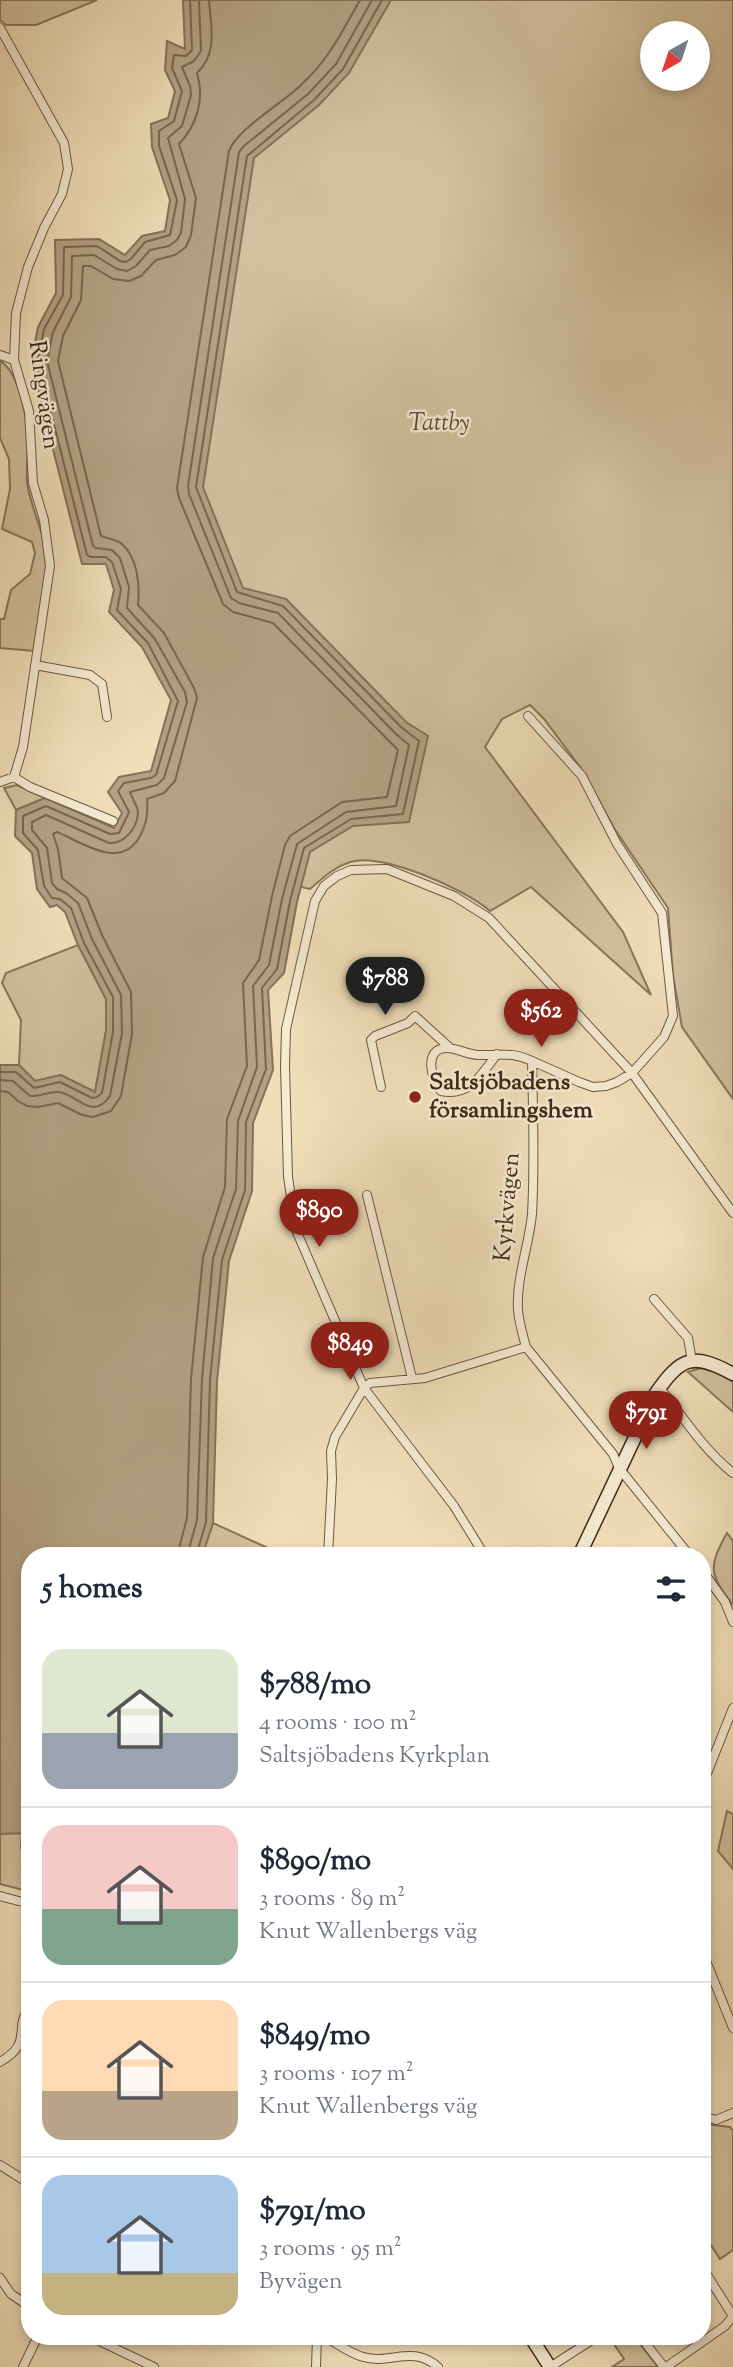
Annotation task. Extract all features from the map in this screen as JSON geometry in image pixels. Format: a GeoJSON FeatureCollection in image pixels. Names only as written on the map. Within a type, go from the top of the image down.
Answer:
{"type":"FeatureCollection","features":[{"type":"Feature","properties":{"kind":"street","name":"Ringvägen"},"geometry":{"type":"LineString","coordinates":[[0,27],[64,143],[68,169],[62,194],[44,228],[21,289],[16,313],[14,360],[30,411],[33,483],[44,520],[51,566],[23,747],[14,777]]}},
{"type":"Feature","properties":{"kind":"street"},"geometry":{"type":"LineString","coordinates":[[0,355],[14,360]]}},
{"type":"Feature","properties":{"kind":"street"},"geometry":{"type":"LineString","coordinates":[[36,665],[90,675],[102,684],[107,717]]}},
{"type":"Feature","properties":{"kind":"street"},"geometry":{"type":"LineString","coordinates":[[381,1087],[371,1040],[374,1036],[408,1023],[415,1016],[449,1047],[474,1055],[506,1053],[522,1056],[593,1087],[617,1082],[632,1073],[664,1037],[673,1016],[662,913],[617,844],[582,776],[528,716]]}},
{"type":"Feature","properties":{"kind":"street"},"geometry":{"type":"LineString","coordinates":[[0,782],[14,777],[30,787],[113,821]]}},
{"type":"Feature","properties":{"kind":"street"},"geometry":{"type":"LineString","coordinates":[[479,1547],[454,1506],[364,1388],[296,1230],[290,1196],[286,1029],[315,901],[324,887],[337,876],[351,870],[387,869],[405,874],[454,897],[489,918],[632,1073],[733,1213]]}},
{"type":"Feature","properties":{"kind":"street"},"geometry":{"type":"LineString","coordinates":[[449,1047],[440,1049],[434,1055],[431,1069],[440,1091],[452,1093],[463,1091],[473,1084],[497,1054]]}},
{"type":"Feature","properties":{"kind":"street","name":"Kyrkvägen"},"geometry":{"type":"LineString","coordinates":[[532,1061],[532,1214],[519,1284],[518,1309],[526,1347],[683,1547]]}},
{"type":"Feature","properties":{"kind":"street"},"geometry":{"type":"LineString","coordinates":[[367,1195],[412,1378]]}},
{"type":"Feature","properties":{"kind":"street"},"geometry":{"type":"LineString","coordinates":[[653,1299],[688,1338],[692,1361]]}},
{"type":"Feature","properties":{"kind":"street"},"geometry":{"type":"LineString","coordinates":[[328,1547],[331,1451],[335,1437],[364,1388],[370,1383],[425,1378],[445,1373],[526,1347]]}},
{"type":"Feature","properties":{"kind":"street"},"geometry":{"type":"LineString","coordinates":[[583,1547],[619,1468],[660,1388],[672,1371],[699,1360],[712,1363],[733,1374]]}},
{"type":"Feature","properties":{"kind":"street"},"geometry":{"type":"LineString","coordinates":[[660,1388],[705,1446],[733,1473]]}},
{"type":"Feature","properties":{"kind":"street"},"geometry":{"type":"LineString","coordinates":[[711,1583],[725,1602],[733,1622]]}},
{"type":"Feature","properties":{"kind":"street"},"geometry":{"type":"LineString","coordinates":[[711,1764],[733,1708]]}},
{"type":"Feature","properties":{"kind":"street"},"geometry":{"type":"LineString","coordinates":[[0,1896],[21,1902]]}},
{"type":"Feature","properties":{"kind":"street"},"geometry":{"type":"LineString","coordinates":[[711,1973],[733,2028]]}},
{"type":"Feature","properties":{"kind":"street"},"geometry":{"type":"LineString","coordinates":[[0,2062],[19,2046],[21,2034]]}},
{"type":"Feature","properties":{"kind":"street"},"geometry":{"type":"LineString","coordinates":[[711,2119],[716,2120],[733,2113]]}},
{"type":"Feature","properties":{"kind":"street"},"geometry":{"type":"LineString","coordinates":[[0,2165],[21,2178]]}},
{"type":"Feature","properties":{"kind":"street"},"geometry":{"type":"LineString","coordinates":[[0,2278],[11,2294],[21,2301]]}},
{"type":"Feature","properties":{"kind":"street"},"geometry":{"type":"LineString","coordinates":[[711,2281],[733,2316],[725,2326],[711,2336]]}},
{"type":"Feature","properties":{"kind":"street"},"geometry":{"type":"LineString","coordinates":[[23,2367],[34,2345]]}},
{"type":"Feature","properties":{"kind":"street"},"geometry":{"type":"LineString","coordinates":[[108,2345],[154,2367]]}},
{"type":"Feature","properties":{"kind":"street"},"geometry":{"type":"LineString","coordinates":[[316,2367],[317,2345]]}},
{"type":"Feature","properties":{"kind":"street"},"geometry":{"type":"LineString","coordinates":[[340,2345],[362,2357],[379,2359],[416,2355],[438,2367]]}},
{"type":"Feature","properties":{"kind":"street"},"geometry":{"type":"LineString","coordinates":[[536,2345],[550,2367],[582,2345]]}},
{"type":"Feature","properties":{"kind":"street"},"geometry":{"type":"LineString","coordinates":[[647,2345],[665,2367],[697,2345]]}},
{"type":"Feature","properties":{"kind":"green space"},"geometry":{"type":"Polygon","coordinates":[[[0,0],[97,0],[36,25],[6,25],[0,20],[0,0]]]}},
{"type":"Feature","properties":{"kind":"green space","name":"Tattby"},"geometry":{"type":"Polygon","coordinates":[[[286,0],[733,0],[733,1099],[682,1027],[673,975],[668,908],[614,828],[583,771],[544,719],[530,705],[502,719],[485,747],[623,932],[651,995],[531,887],[490,911],[462,893],[423,874],[382,862],[364,860],[339,867],[310,889],[301,887],[205,643],[176,284],[286,0]]]}},
{"type":"Feature","properties":{"kind":"green space"},"geometry":{"type":"Polygon","coordinates":[[[0,361],[12,375],[24,408],[28,439],[27,482],[46,555],[46,586],[34,651],[0,648],[0,619],[4,619],[11,590],[30,574],[35,553],[32,542],[2,529],[10,489],[9,459],[0,438],[0,361]]]}},
{"type":"Feature","properties":{"kind":"green space"},"geometry":{"type":"Polygon","coordinates":[[[17,785],[45,798],[16,810],[4,788],[17,785]]]}},
{"type":"Feature","properties":{"kind":"green space"},"geometry":{"type":"Polygon","coordinates":[[[78,945],[106,999],[106,1031],[95,1092],[61,1075],[35,1081],[19,1065],[21,1020],[2,983],[6,973],[78,945]]]}},
{"type":"Feature","properties":{"kind":"green space"},"geometry":{"type":"Polygon","coordinates":[[[701,1368],[716,1372],[733,1382],[733,1412],[688,1372],[701,1368]]]}},
{"type":"Feature","properties":{"kind":"green space"},"geometry":{"type":"Polygon","coordinates":[[[213,1523],[266,1547],[205,1547],[213,1523]]]}},
{"type":"Feature","properties":{"kind":"green space"},"geometry":{"type":"Polygon","coordinates":[[[727,1533],[733,1541],[733,1605],[719,1585],[714,1570],[717,1554],[727,1533]]]}},
{"type":"Feature","properties":{"kind":"green space"},"geometry":{"type":"Polygon","coordinates":[[[727,1811],[733,1814],[733,1869],[718,1851],[727,1811]]]}},
{"type":"Feature","properties":{"kind":"green space"},"geometry":{"type":"Polygon","coordinates":[[[21,1832],[21,1889],[0,1884],[0,1834],[21,1832]]]}},
{"type":"Feature","properties":{"kind":"green space"},"geometry":{"type":"Polygon","coordinates":[[[711,2125],[730,2127],[733,2131],[733,2250],[720,2259],[711,2245],[711,2125]]]}},
{"type":"Feature","properties":{"kind":"green space"},"geometry":{"type":"Polygon","coordinates":[[[615,2345],[641,2345],[658,2367],[612,2367],[624,2359],[615,2345]]]}},
{"type":"Feature","properties":{"kind":"water"},"geometry":{"type":"Polygon","coordinates":[[[183,0],[391,0],[349,73],[319,105],[254,158],[203,487],[243,588],[286,599],[406,722],[428,736],[409,822],[353,826],[310,852],[297,902],[284,973],[268,990],[273,1070],[253,1123],[252,1191],[229,1261],[217,1381],[213,1523],[205,1547],[21,1547],[21,1833],[0,1834],[0,1065],[19,1065],[35,1081],[61,1075],[95,1092],[106,1031],[106,999],[78,945],[65,912],[57,905],[50,907],[37,889],[32,853],[15,836],[16,810],[45,798],[114,828],[122,813],[108,792],[119,777],[151,771],[171,700],[142,647],[109,612],[114,590],[106,564],[82,564],[31,362],[38,327],[56,293],[55,240],[99,239],[125,255],[142,236],[165,231],[170,200],[152,147],[151,124],[168,118],[175,91],[165,70],[167,41],[185,49],[183,0]]]}},
{"type":"Feature","properties":{"kind":"place","name":"Saltsjöbadens församlingshem"},"geometry":{"type":"Point","coordinates":[415,1097]}}]}
